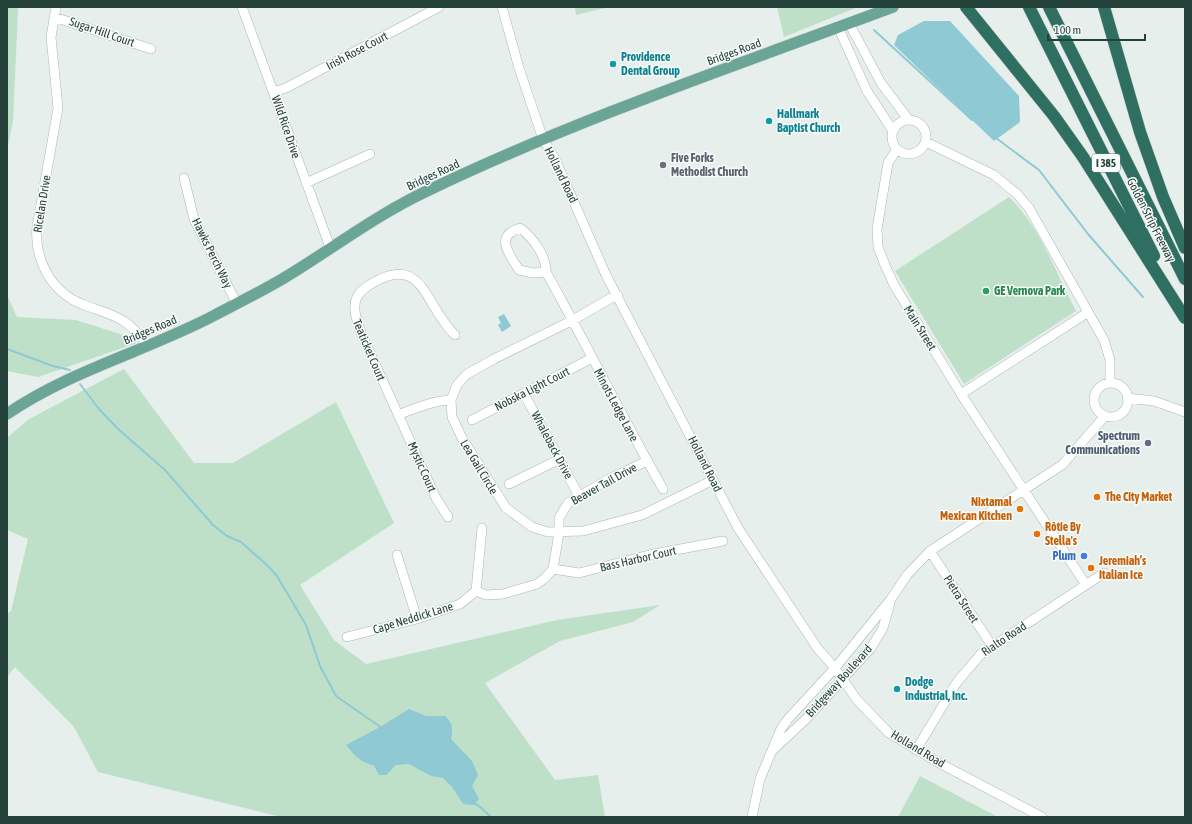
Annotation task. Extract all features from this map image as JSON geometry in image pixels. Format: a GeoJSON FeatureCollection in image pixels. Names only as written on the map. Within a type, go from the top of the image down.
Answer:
{"type":"FeatureCollection","features":[{"type":"Feature","properties":{"kind":"highway"},"geometry":{"type":"LineString","coordinates":[[966,7],[1054,116],[1083,156],[1185,317]]}},
{"type":"Feature","properties":{"kind":"highway","name":"Golden Strip Freeway"},"geometry":{"type":"LineString","coordinates":[[1029,7],[1124,200],[1185,317]]}},
{"type":"Feature","properties":{"kind":"highway","name":"Golden Strip Freeway"},"geometry":{"type":"LineString","coordinates":[[1049,7],[1185,279]]}},
{"type":"Feature","properties":{"kind":"highway"},"geometry":{"type":"LineString","coordinates":[[1104,7],[1140,132],[1163,197],[1185,248]]}},
{"type":"Feature","properties":{"kind":"main road","name":"Bridges Road"},"geometry":{"type":"LineString","coordinates":[[7,414],[27,401],[76,375],[194,326],[237,304],[284,278],[397,206],[427,190],[543,139],[893,7]]}},
{"type":"Feature","properties":{"kind":"street","name":"Ricelan Drive"},"geometry":{"type":"LineString","coordinates":[[56,7],[51,37],[58,108],[37,227],[37,240],[40,256],[49,276],[63,293],[77,302],[124,322],[148,346]]}},
{"type":"Feature","properties":{"kind":"street","name":"Wild Rice Drive"},"geometry":{"type":"LineString","coordinates":[[242,7],[330,248]]}},
{"type":"Feature","properties":{"kind":"street","name":"Irish Rose Court"},"geometry":{"type":"LineString","coordinates":[[273,92],[286,88],[439,7]]}},
{"type":"Feature","properties":{"kind":"street","name":"Holland Road"},"geometry":{"type":"LineString","coordinates":[[502,7],[519,68],[543,139],[554,159],[618,296],[738,528],[818,649],[836,668],[842,679],[858,700],[889,733],[916,750],[1042,817]]}},
{"type":"Feature","properties":{"kind":"street","name":"Sugar Hill Court"},"geometry":{"type":"LineString","coordinates":[[54,17],[151,49]]}},
{"type":"Feature","properties":{"kind":"street"},"geometry":{"type":"LineString","coordinates":[[849,23],[881,83],[908,119]]}},
{"type":"Feature","properties":{"kind":"street"},"geometry":{"type":"LineString","coordinates":[[838,27],[867,91],[893,131]]}},
{"type":"Feature","properties":{"kind":"street"},"geometry":{"type":"LineString","coordinates":[[908,119],[915,120],[924,127],[926,134],[926,142],[922,149],[915,153],[903,153],[896,149],[892,138],[893,131],[897,124],[908,119]]}},
{"type":"Feature","properties":{"kind":"street"},"geometry":{"type":"LineString","coordinates":[[926,142],[994,175],[1017,194],[1040,223],[1087,313],[1104,340],[1110,360],[1110,383]]}},
{"type":"Feature","properties":{"kind":"street","name":"Main Street"},"geometry":{"type":"LineString","coordinates":[[896,149],[888,163],[877,229],[878,247],[894,285],[961,394],[1086,585]]}},
{"type":"Feature","properties":{"kind":"street"},"geometry":{"type":"LineString","coordinates":[[306,182],[370,154]]}},
{"type":"Feature","properties":{"kind":"street","name":"Hawks Perch Way"},"geometry":{"type":"LineString","coordinates":[[184,178],[194,219],[237,304]]}},
{"type":"Feature","properties":{"kind":"street","name":"Minots Ledge Lane"},"geometry":{"type":"LineString","coordinates":[[546,272],[533,273],[519,270],[505,244],[507,236],[512,230],[520,228],[531,236],[546,264],[546,272],[647,461],[663,488]]}},
{"type":"Feature","properties":{"kind":"street","name":"Teaticket Court"},"geometry":{"type":"LineString","coordinates":[[398,415],[354,314],[354,304],[363,289],[381,278],[399,274],[413,277],[431,298],[445,326],[455,335]]}},
{"type":"Feature","properties":{"kind":"street"},"geometry":{"type":"LineString","coordinates":[[398,415],[438,401],[451,400],[457,385],[476,368],[573,320],[611,298],[618,296]]}},
{"type":"Feature","properties":{"kind":"street"},"geometry":{"type":"LineString","coordinates":[[961,394],[1087,313]]}},
{"type":"Feature","properties":{"kind":"street","name":"Nobska Light Court"},"geometry":{"type":"LineString","coordinates":[[472,420],[592,358]]}},
{"type":"Feature","properties":{"kind":"street"},"geometry":{"type":"LineString","coordinates":[[1110,383],[1120,385],[1128,398],[1125,409],[1121,413],[1110,417],[1105,416],[1096,409],[1094,398],[1099,387],[1110,383]]}},
{"type":"Feature","properties":{"kind":"street","name":"Whaleback Drive"},"geometry":{"type":"LineString","coordinates":[[524,394],[580,496]]}},
{"type":"Feature","properties":{"kind":"street"},"geometry":{"type":"LineString","coordinates":[[1128,398],[1154,401],[1185,412]]}},
{"type":"Feature","properties":{"kind":"street","name":"Lea Gail Circle"},"geometry":{"type":"LineString","coordinates":[[451,400],[452,417],[462,438],[506,508],[521,521],[532,527],[559,533],[583,532],[642,515],[713,480]]}},
{"type":"Feature","properties":{"kind":"street","name":"Mystic Court"},"geometry":{"type":"LineString","coordinates":[[398,415],[436,498],[448,517]]}},
{"type":"Feature","properties":{"kind":"street","name":"Bridgeway Boulevard"},"geometry":{"type":"LineString","coordinates":[[752,817],[756,794],[770,752],[788,719],[836,668],[891,599],[907,575],[930,551],[1062,465],[1105,416]]}},
{"type":"Feature","properties":{"kind":"street"},"geometry":{"type":"LineString","coordinates":[[510,484],[560,459]]}},
{"type":"Feature","properties":{"kind":"street","name":"Beaver Tail Drive"},"geometry":{"type":"LineString","coordinates":[[553,569],[559,533],[559,518],[568,503],[647,461]]}},
{"type":"Feature","properties":{"kind":"street"},"geometry":{"type":"LineString","coordinates":[[482,528],[476,591],[486,595],[508,593],[537,584],[553,569]]}},
{"type":"Feature","properties":{"kind":"street","name":"Bass Harbor Court"},"geometry":{"type":"LineString","coordinates":[[553,569],[579,573],[649,555],[723,541]]}},
{"type":"Feature","properties":{"kind":"street","name":"Pietra Street"},"geometry":{"type":"LineString","coordinates":[[930,551],[992,646]]}},
{"type":"Feature","properties":{"kind":"street"},"geometry":{"type":"LineString","coordinates":[[397,555],[417,619]]}},
{"type":"Feature","properties":{"kind":"street","name":"Rialto Road"},"geometry":{"type":"LineString","coordinates":[[916,750],[957,682],[981,654],[1104,574]]}},
{"type":"Feature","properties":{"kind":"street","name":"Cape Neddick Lane"},"geometry":{"type":"LineString","coordinates":[[347,637],[417,619],[460,604],[476,591]]}},
{"type":"Feature","properties":{"kind":"street","name":"Bridgeway Boulevard"},"geometry":{"type":"LineString","coordinates":[[770,752],[806,719],[871,648],[883,628],[891,599]]}},
{"type":"Feature","properties":{"kind":"green space"},"geometry":{"type":"Polygon","coordinates":[[[7,7],[18,7],[18,10],[13,121],[7,151],[7,7]]]}},
{"type":"Feature","properties":{"kind":"green space"},"geometry":{"type":"Polygon","coordinates":[[[575,7],[609,7],[576,15],[575,7]]]}},
{"type":"Feature","properties":{"kind":"green space"},"geometry":{"type":"Polygon","coordinates":[[[777,7],[858,7],[784,37],[777,7]]]}},
{"type":"Feature","properties":{"kind":"green space","name":"GE Vernova Park"},"geometry":{"type":"Polygon","coordinates":[[[1009,197],[1030,222],[1039,236],[1076,311],[964,384],[895,271],[1009,197]]]}},
{"type":"Feature","properties":{"kind":"green space"},"geometry":{"type":"Polygon","coordinates":[[[7,295],[17,317],[76,320],[120,334],[137,343],[38,377],[7,371],[7,295]]]}},
{"type":"Feature","properties":{"kind":"green space"},"geometry":{"type":"Polygon","coordinates":[[[124,369],[194,463],[233,463],[336,402],[394,523],[300,585],[334,640],[366,664],[557,620],[660,605],[633,622],[560,641],[485,683],[555,780],[598,775],[605,817],[281,817],[98,772],[74,727],[15,667],[7,677],[7,614],[11,611],[28,539],[7,530],[7,438],[29,419],[124,369]]]}},
{"type":"Feature","properties":{"kind":"green space"},"geometry":{"type":"Polygon","coordinates":[[[920,776],[998,817],[898,817],[920,776]]]}},
{"type":"Feature","properties":{"kind":"water"},"geometry":{"type":"Polygon","coordinates":[[[924,21],[950,21],[1019,96],[1020,122],[994,141],[894,45],[898,35],[924,21]]]}},
{"type":"Feature","properties":{"kind":"water"},"geometry":{"type":"Polygon","coordinates":[[[504,314],[511,326],[502,332],[498,325],[501,323],[498,317],[504,314]]]}},
{"type":"Feature","properties":{"kind":"water"},"geometry":{"type":"Polygon","coordinates":[[[409,709],[426,716],[445,716],[450,721],[452,729],[451,739],[472,761],[478,775],[472,786],[479,799],[474,805],[463,804],[452,787],[443,778],[431,776],[409,764],[396,765],[386,775],[379,775],[374,766],[358,758],[346,745],[380,727],[409,709]]]}},
{"type":"Feature","properties":{"kind":"waterway"},"geometry":{"type":"LineString","coordinates":[[874,30],[972,120]]}},
{"type":"Feature","properties":{"kind":"waterway"},"geometry":{"type":"LineString","coordinates":[[996,138],[1039,170],[1088,234],[1143,297]]}},
{"type":"Feature","properties":{"kind":"waterway"},"geometry":{"type":"LineString","coordinates":[[7,349],[53,366],[70,370]]}},
{"type":"Feature","properties":{"kind":"waterway"},"geometry":{"type":"LineString","coordinates":[[80,384],[99,409],[118,429],[165,470],[213,525],[227,536],[241,542],[277,576],[306,625],[320,666],[336,696],[382,728]]}},
{"type":"Feature","properties":{"kind":"waterway"},"geometry":{"type":"LineString","coordinates":[[472,803],[478,805],[491,817]]}},
{"type":"Feature","properties":{"kind":"place","name":"Providence Dental Group"},"geometry":{"type":"Point","coordinates":[613,64]}},
{"type":"Feature","properties":{"kind":"place","name":"Hallmark Baptist Church"},"geometry":{"type":"Point","coordinates":[769,121]}},
{"type":"Feature","properties":{"kind":"place","name":"Five Forks Methodist Church"},"geometry":{"type":"Point","coordinates":[663,165]}},
{"type":"Feature","properties":{"kind":"place","name":"GE Vernova Park"},"geometry":{"type":"Point","coordinates":[986,291]}},
{"type":"Feature","properties":{"kind":"place","name":"Spectrum Communications"},"geometry":{"type":"Point","coordinates":[1148,443]}},
{"type":"Feature","properties":{"kind":"place","name":"The City Market"},"geometry":{"type":"Point","coordinates":[1097,497]}},
{"type":"Feature","properties":{"kind":"place","name":"Nixtamal Mexican Kitchen"},"geometry":{"type":"Point","coordinates":[1020,509]}},
{"type":"Feature","properties":{"kind":"place","name":"Rôtie By Stella's"},"geometry":{"type":"Point","coordinates":[1037,534]}},
{"type":"Feature","properties":{"kind":"place","name":"Plum"},"geometry":{"type":"Point","coordinates":[1084,556]}},
{"type":"Feature","properties":{"kind":"place","name":"Jeremiah’s Italian Ice"},"geometry":{"type":"Point","coordinates":[1091,568]}},
{"type":"Feature","properties":{"kind":"place","name":"Dodge Industrial, Inc."},"geometry":{"type":"Point","coordinates":[897,689]}}]}
